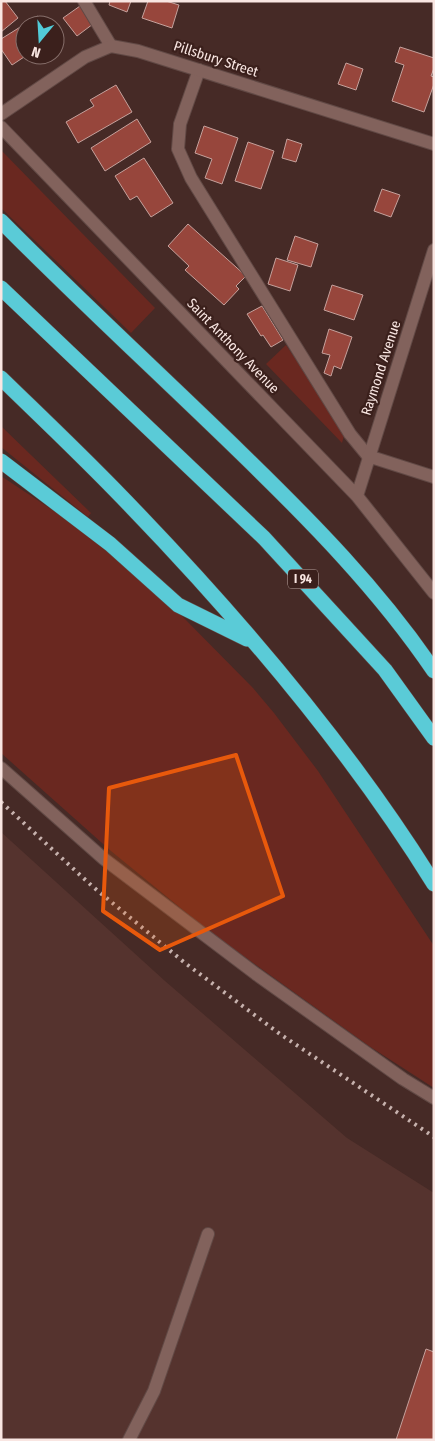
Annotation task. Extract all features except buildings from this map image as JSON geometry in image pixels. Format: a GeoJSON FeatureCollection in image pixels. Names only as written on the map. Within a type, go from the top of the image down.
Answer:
{"type":"FeatureCollection","features":[{"type":"Feature","properties":{"kind":"highway"},"geometry":{"type":"LineString","coordinates":[[1,221],[295,505],[349,562],[385,605],[434,671]]}},
{"type":"Feature","properties":{"kind":"highway","name":"I 94"},"geometry":{"type":"LineString","coordinates":[[1,288],[264,538],[384,670],[434,738]]}},
{"type":"Feature","properties":{"kind":"highway"},"geometry":{"type":"LineString","coordinates":[[1,378],[145,521],[255,643],[346,754],[434,884]]}},
{"type":"Feature","properties":{"kind":"highway"},"geometry":{"type":"LineString","coordinates":[[1,460],[110,544],[178,605],[255,643]]}},
{"type":"Feature","properties":{"kind":"street"},"geometry":{"type":"LineString","coordinates":[[1,114],[85,56],[111,46],[84,1]]}},
{"type":"Feature","properties":{"kind":"street","name":"Pillsbury Street"},"geometry":{"type":"LineString","coordinates":[[111,46],[138,51],[434,144]]}},
{"type":"Feature","properties":{"kind":"street"},"geometry":{"type":"LineString","coordinates":[[199,70],[180,124],[178,149],[191,178],[350,434],[368,456],[434,477]]}},
{"type":"Feature","properties":{"kind":"street","name":"Saint Anthony Avenue"},"geometry":{"type":"LineString","coordinates":[[1,127],[357,496],[434,593]]}},
{"type":"Feature","properties":{"kind":"street","name":"Raymond Avenue"},"geometry":{"type":"LineString","coordinates":[[357,496],[434,250]]}},
{"type":"Feature","properties":{"kind":"street"},"geometry":{"type":"LineString","coordinates":[[1,768],[104,859],[256,974],[403,1079],[434,1098]]}},
{"type":"Feature","properties":{"kind":"street"},"geometry":{"type":"LineString","coordinates":[[130,1440],[154,1391],[208,1234]]}},
{"type":"Feature","properties":{"kind":"highlighted area"},"geometry":{"type":"Polygon","coordinates":[[[236,755],[283,896],[160,950],[103,911],[109,788],[236,755]]]}},
{"type":"Feature","properties":{"kind":"shaded area"},"geometry":{"type":"Polygon","coordinates":[[[1,150],[155,308],[131,333],[1,208],[1,150]]]}},
{"type":"Feature","properties":{"kind":"shaded area"},"geometry":{"type":"Polygon","coordinates":[[[286,345],[345,432],[342,443],[266,364],[286,345]]]}},
{"type":"Feature","properties":{"kind":"shaded area"},"geometry":{"type":"Polygon","coordinates":[[[1,426],[91,513],[88,517],[1,447],[1,426]]]}},
{"type":"Feature","properties":{"kind":"shaded area"},"geometry":{"type":"Polygon","coordinates":[[[1,476],[72,523],[106,549],[176,610],[253,688],[318,771],[434,946],[434,1088],[369,1046],[210,932],[111,851],[1,753],[1,476]]]}},
{"type":"Feature","properties":{"kind":"shaded area"},"geometry":{"type":"Polygon","coordinates":[[[1,832],[165,981],[347,1138],[434,1193],[434,1440],[1,1440],[1,832]]]}},
{"type":"Feature","properties":{"kind":"railway"},"geometry":{"type":"LineString","coordinates":[[1,802],[92,886],[185,963],[280,1034],[434,1137]]}}]}
